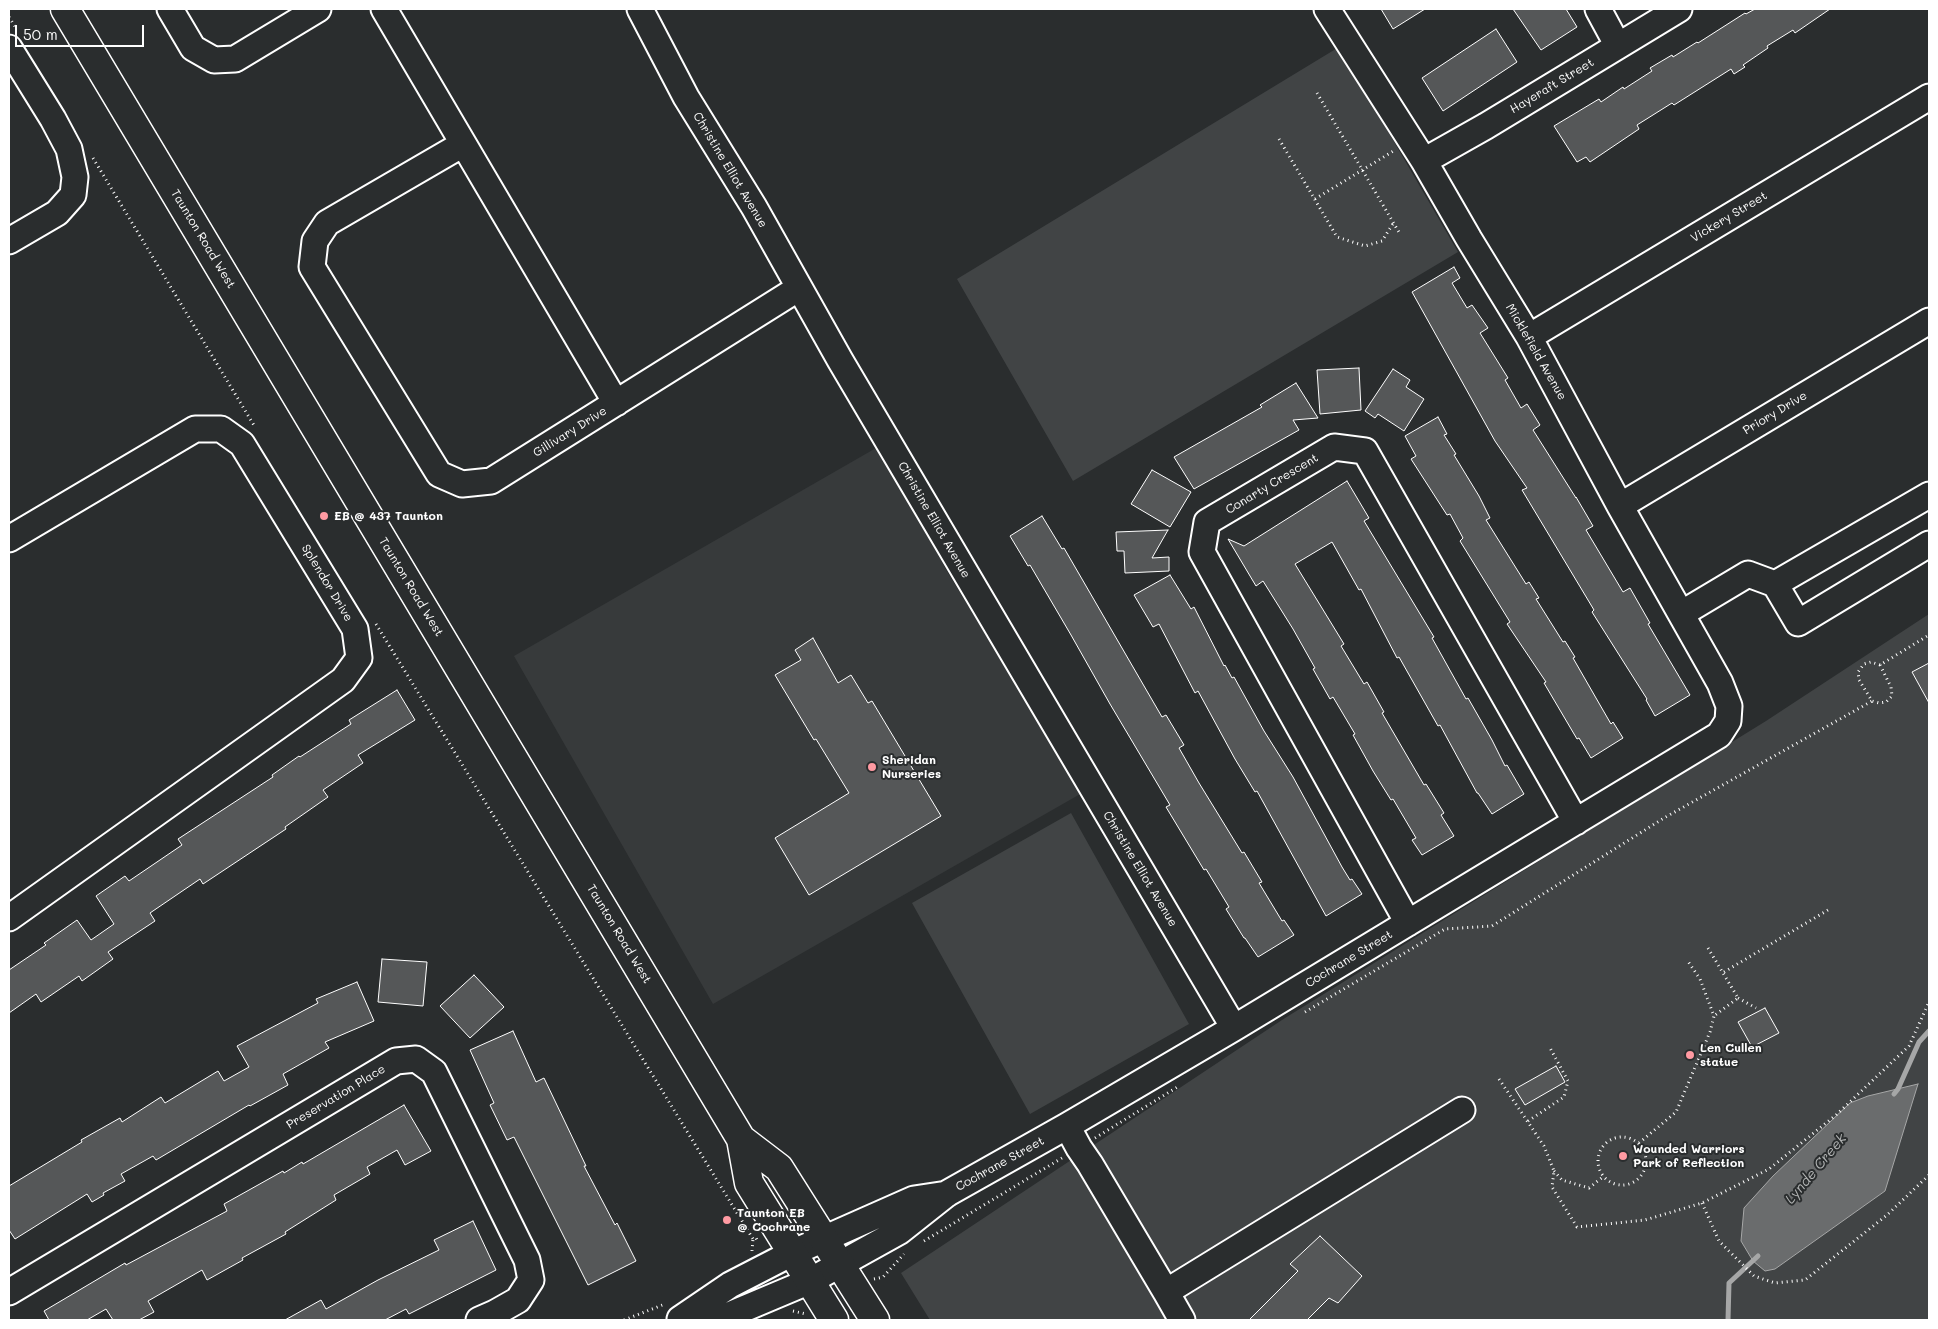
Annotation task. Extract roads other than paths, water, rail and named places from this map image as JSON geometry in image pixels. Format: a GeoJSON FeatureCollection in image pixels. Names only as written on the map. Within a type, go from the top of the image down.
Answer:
{"type":"FeatureCollection","features":[{"type":"Feature","properties":{"kind":"main road","name":"Taunton Road West"},"geometry":{"type":"LineString","coordinates":[[65,9],[741,1139],[749,1183],[834,1320]]}},
{"type":"Feature","properties":{"kind":"main road","name":"Taunton Road West"},"geometry":{"type":"LineString","coordinates":[[741,1139],[779,1168],[825,1238],[875,1320]]}},
{"type":"Feature","properties":{"kind":"street"},"geometry":{"type":"LineString","coordinates":[[170,9],[193,48],[214,60],[235,59],[318,9]]}},
{"type":"Feature","properties":{"kind":"street"},"geometry":{"type":"LineString","coordinates":[[384,9],[616,403]]}},
{"type":"Feature","properties":{"kind":"street","name":"Christine Elliot Avenue"},"geometry":{"type":"LineString","coordinates":[[640,9],[686,97],[754,207],[953,553],[1234,1028]]}},
{"type":"Feature","properties":{"kind":"street","name":"Micklefield Avenue"},"geometry":{"type":"LineString","coordinates":[[1327,9],[1417,151],[1469,240],[1530,337],[1620,506],[1720,683],[1729,706]]}},
{"type":"Feature","properties":{"kind":"street"},"geometry":{"type":"LineString","coordinates":[[1598,9],[1618,46]]}},
{"type":"Feature","properties":{"kind":"street","name":"Hayeraft Street"},"geometry":{"type":"LineString","coordinates":[[1417,151],[1486,126],[1679,9]]}},
{"type":"Feature","properties":{"kind":"street"},"geometry":{"type":"LineString","coordinates":[[9,241],[57,213],[73,195],[75,178],[69,149],[14,41]]}},
{"type":"Feature","properties":{"kind":"street","name":"Vickery Street"},"geometry":{"type":"LineString","coordinates":[[1530,337],[1929,97]]}},
{"type":"Feature","properties":{"kind":"street","name":"Gillivary Drive"},"geometry":{"type":"LineString","coordinates":[[464,144],[327,222],[315,241],[312,267],[439,474],[462,484],[491,481],[800,288]]}},
{"type":"Feature","properties":{"kind":"street","name":"Priory Drive"},"geometry":{"type":"LineString","coordinates":[[1620,506],[1929,321]]}},
{"type":"Feature","properties":{"kind":"street","name":"Splendor Drive"},"geometry":{"type":"LineString","coordinates":[[9,539],[195,429],[221,429],[242,444],[355,629],[359,658],[343,680],[9,918]]}},
{"type":"Feature","properties":{"kind":"street","name":"Conarty Crescent"},"geometry":{"type":"LineString","coordinates":[[1408,923],[1202,552],[1207,522],[1334,447],[1365,451],[1576,822]]}},
{"type":"Feature","properties":{"kind":"street"},"geometry":{"type":"LineString","coordinates":[[1775,584],[1929,495]]}},
{"type":"Feature","properties":{"kind":"street"},"geometry":{"type":"LineString","coordinates":[[1681,614],[1748,574],[1775,584],[1798,623],[1929,544]]}},
{"type":"Feature","properties":{"kind":"street","name":"Cochrane Street"},"geometry":{"type":"LineString","coordinates":[[679,1320],[722,1318],[810,1281],[900,1231],[948,1194],[1234,1028],[1719,735],[1728,721],[1729,706]]}},
{"type":"Feature","properties":{"kind":"street","name":"Preservation Place"},"geometry":{"type":"LineString","coordinates":[[9,1292],[396,1061],[416,1059],[434,1072],[528,1266],[531,1280],[518,1300],[479,1320]]}},
{"type":"Feature","properties":{"kind":"street"},"geometry":{"type":"LineString","coordinates":[[1166,1292],[1462,1110]]}},
{"type":"Feature","properties":{"kind":"street"},"geometry":{"type":"LineString","coordinates":[[1067,1126],[1182,1320]]}},
{"type":"Feature","properties":{"kind":"street","name":"Cochrane Street"},"geometry":{"type":"LineString","coordinates":[[679,1320],[730,1285],[792,1253],[914,1199],[948,1194]]}},
{"type":"Feature","properties":{"kind":"water"},"geometry":{"type":"Polygon","coordinates":[[[1918,1084],[1885,1191],[1775,1269],[1765,1271],[1753,1261],[1741,1241],[1744,1208],[1773,1176],[1850,1103],[1868,1096],[1918,1084]]]}},
{"type":"Feature","properties":{"kind":"waterway","name":"Lynde Creek"},"geometry":{"type":"LineString","coordinates":[[1894,1094],[1919,1042],[1929,1031]]}},
{"type":"Feature","properties":{"kind":"waterway","name":"Lynde Creek"},"geometry":{"type":"LineString","coordinates":[[1728,1320],[1729,1283],[1758,1256]]}},
{"type":"Feature","properties":{"kind":"place","name":"EB @ 437 Taunton"},"geometry":{"type":"Point","coordinates":[324,516]}},
{"type":"Feature","properties":{"kind":"place","name":"Sheridan Nurseries"},"geometry":{"type":"Point","coordinates":[872,767]}},
{"type":"Feature","properties":{"kind":"place","name":"Len Cullen statue"},"geometry":{"type":"Point","coordinates":[1690,1055]}},
{"type":"Feature","properties":{"kind":"place","name":"Wounded Warriors Park of Reflection"},"geometry":{"type":"Point","coordinates":[1623,1156]}},
{"type":"Feature","properties":{"kind":"place","name":"Taunton EB @ Cochrane"},"geometry":{"type":"Point","coordinates":[727,1220]}}]}
